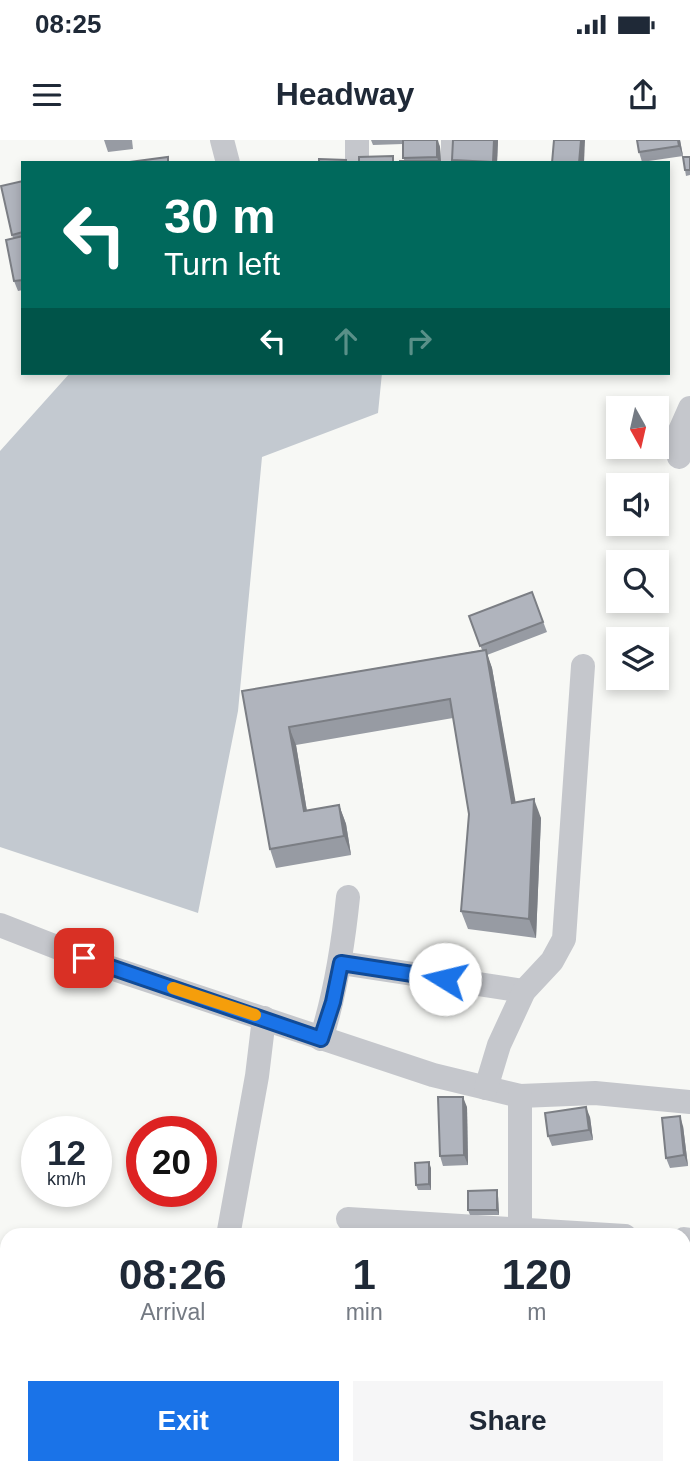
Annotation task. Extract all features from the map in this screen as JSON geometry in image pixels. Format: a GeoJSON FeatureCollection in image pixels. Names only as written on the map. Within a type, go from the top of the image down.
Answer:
{"type":"FeatureCollection","features":[{"type":"Feature","properties":{"kind":"street"},"geometry":{"type":"LineString","coordinates":[[222,140],[227,161]]}},
{"type":"Feature","properties":{"kind":"street"},"geometry":{"type":"LineString","coordinates":[[357,140],[357,161]]}},
{"type":"Feature","properties":{"kind":"street"},"geometry":{"type":"LineString","coordinates":[[453,140],[453,161]]}},
{"type":"Feature","properties":{"kind":"street"},"geometry":{"type":"LineString","coordinates":[[679,457],[678,435],[690,408]]}},
{"type":"Feature","properties":{"kind":"street"},"geometry":{"type":"LineString","coordinates":[[486,1088],[499,1045],[524,991],[552,961],[564,939],[583,666]]}},
{"type":"Feature","properties":{"kind":"street"},"geometry":{"type":"LineString","coordinates":[[321,1039],[333,1002],[341,963],[348,897]]}},
{"type":"Feature","properties":{"kind":"street"},"geometry":{"type":"LineString","coordinates":[[0,925],[105,966],[321,1039],[421,1071],[486,1088],[520,1096],[595,1093],[690,1102]]}},
{"type":"Feature","properties":{"kind":"street"},"geometry":{"type":"LineString","coordinates":[[341,963],[524,991]]}},
{"type":"Feature","properties":{"kind":"street"},"geometry":{"type":"LineString","coordinates":[[229,1228],[257,1076],[264,1018]]}},
{"type":"Feature","properties":{"kind":"street"},"geometry":{"type":"LineString","coordinates":[[520,1096],[520,1228]]}},
{"type":"Feature","properties":{"kind":"street"},"geometry":{"type":"LineString","coordinates":[[348,1219],[467,1228]]}},
{"type":"Feature","properties":{"kind":"shaded area"},"geometry":{"type":"Polygon","coordinates":[[[68,375],[382,375],[378,413],[262,457],[238,711],[198,913],[0,847],[0,451],[68,375]]]}},
{"type":"Feature","properties":{"kind":"building"},"geometry":{"type":"Polygon","coordinates":[[[403,140],[437,140],[437,157],[403,158],[403,140]]]}},
{"type":"Feature","properties":{"kind":"building"},"geometry":{"type":"Polygon","coordinates":[[[453,140],[494,140],[493,161],[452,160],[453,140]]]}},
{"type":"Feature","properties":{"kind":"building"},"geometry":{"type":"Polygon","coordinates":[[[554,140],[581,140],[579,161],[552,161],[554,140]]]}},
{"type":"Feature","properties":{"kind":"building"},"geometry":{"type":"Polygon","coordinates":[[[637,140],[678,140],[679,146],[639,152],[637,140]]]}},
{"type":"Feature","properties":{"kind":"building"},"geometry":{"type":"Polygon","coordinates":[[[393,156],[393,161],[359,161],[359,157],[393,156]]]}},
{"type":"Feature","properties":{"kind":"building"},"geometry":{"type":"Polygon","coordinates":[[[168,157],[168,161],[137,161],[168,157]]]}},
{"type":"Feature","properties":{"kind":"building"},"geometry":{"type":"Polygon","coordinates":[[[683,157],[690,157],[690,170],[685,170],[683,157]]]}},
{"type":"Feature","properties":{"kind":"building"},"geometry":{"type":"Polygon","coordinates":[[[319,159],[346,160],[346,161],[319,159]]]}},
{"type":"Feature","properties":{"kind":"building"},"geometry":{"type":"Polygon","coordinates":[[[21,181],[21,233],[12,235],[1,186],[21,181]]]}},
{"type":"Feature","properties":{"kind":"building"},"geometry":{"type":"Polygon","coordinates":[[[21,236],[21,280],[14,281],[6,240],[21,236]]]}},
{"type":"Feature","properties":{"kind":"building"},"geometry":{"type":"Polygon","coordinates":[[[532,592],[543,622],[480,646],[469,616],[532,592]]]}},
{"type":"Feature","properties":{"kind":"building"},"geometry":{"type":"Polygon","coordinates":[[[486,650],[512,803],[534,799],[529,919],[461,911],[469,814],[450,699],[289,727],[304,811],[339,805],[344,836],[270,849],[242,691],[486,650]]]}},
{"type":"Feature","properties":{"kind":"building"},"geometry":{"type":"Polygon","coordinates":[[[438,1097],[463,1097],[464,1155],[440,1156],[438,1097]]]}},
{"type":"Feature","properties":{"kind":"building"},"geometry":{"type":"Polygon","coordinates":[[[586,1107],[589,1130],[548,1136],[545,1113],[586,1107]]]}},
{"type":"Feature","properties":{"kind":"building"},"geometry":{"type":"Polygon","coordinates":[[[680,1116],[684,1155],[666,1158],[662,1118],[680,1116]]]}},
{"type":"Feature","properties":{"kind":"building"},"geometry":{"type":"Polygon","coordinates":[[[429,1162],[429,1184],[416,1185],[415,1163],[429,1162]]]}},
{"type":"Feature","properties":{"kind":"building"},"geometry":{"type":"Polygon","coordinates":[[[497,1190],[497,1210],[468,1210],[468,1191],[497,1190]]]}},
{"type":"Feature","properties":{"kind":"slow traffic"},"geometry":{"type":"LineString","coordinates":[[173,988],[255,1015]]}},
{"type":"Feature","properties":{"kind":"route"},"geometry":{"type":"LineString","coordinates":[[84,958],[321,1039],[333,1002],[341,963],[445,979]]}}]}
